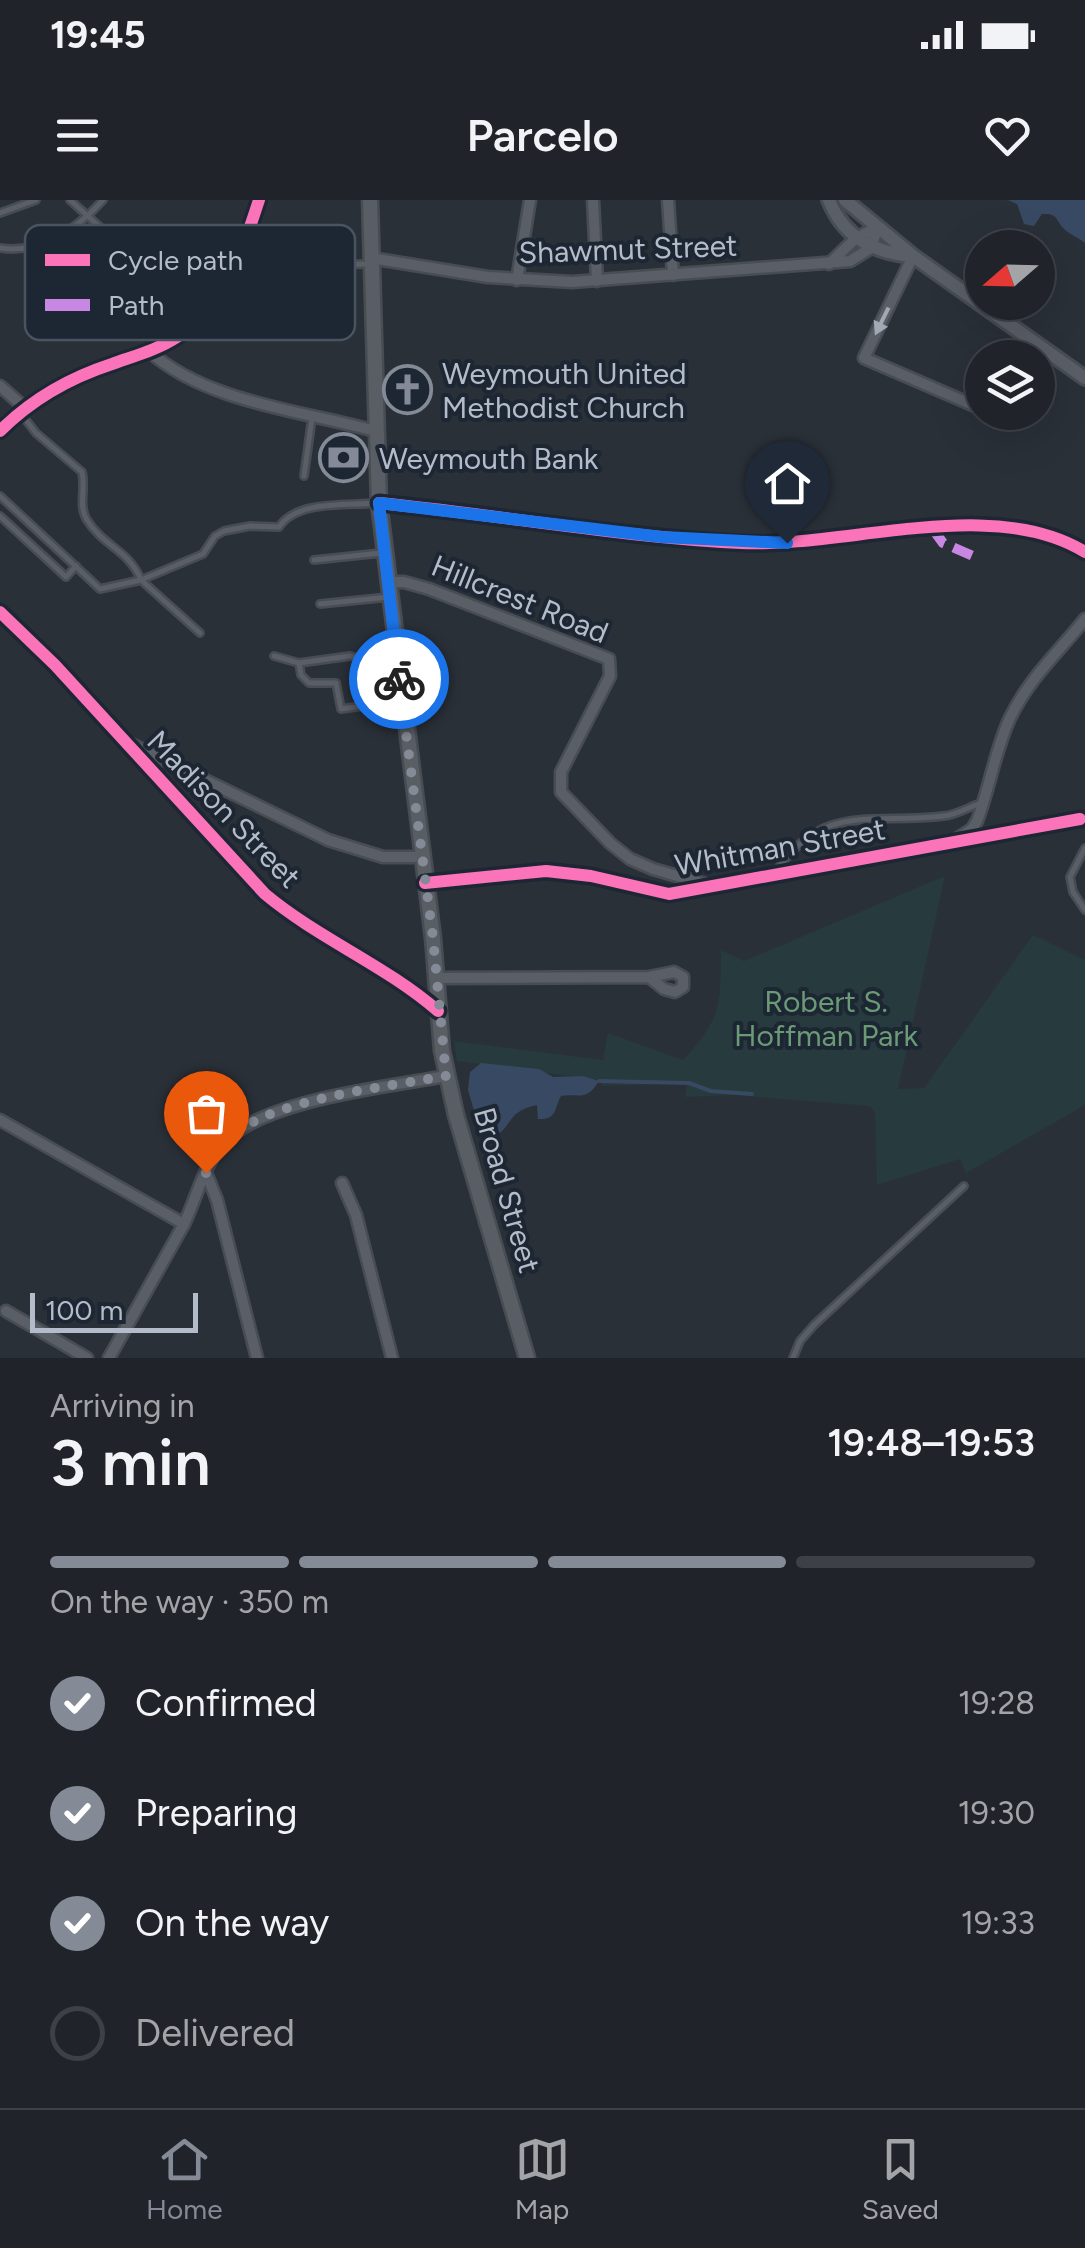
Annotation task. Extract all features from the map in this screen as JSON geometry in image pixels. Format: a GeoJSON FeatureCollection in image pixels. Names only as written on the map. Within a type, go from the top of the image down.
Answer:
{"type":"FeatureCollection","features":[{"type":"Feature","properties":{"kind":"main road"},"geometry":{"type":"LineString","coordinates":[[251,225],[260,200]]}},
{"type":"Feature","properties":{"kind":"main road","name":"Broad Street"},"geometry":{"type":"LineString","coordinates":[[370,200],[379,503],[446,1076],[527,1358]]}},
{"type":"Feature","properties":{"kind":"main road"},"geometry":{"type":"LineString","coordinates":[[0,431],[23,410],[72,379],[170,340]]}},
{"type":"Feature","properties":{"kind":"street"},"geometry":{"type":"LineString","coordinates":[[593,200],[596,281]]}},
{"type":"Feature","properties":{"kind":"street"},"geometry":{"type":"LineString","coordinates":[[668,200],[673,275]]}},
{"type":"Feature","properties":{"kind":"street"},"geometry":{"type":"LineString","coordinates":[[829,200],[835,215],[863,243],[914,256]]}},
{"type":"Feature","properties":{"kind":"street"},"geometry":{"type":"LineString","coordinates":[[845,200],[914,256],[1032,340]]}},
{"type":"Feature","properties":{"kind":"street"},"geometry":{"type":"LineString","coordinates":[[518,280],[530,201]]}},
{"type":"Feature","properties":{"kind":"street","name":"Shawmut Street"},"geometry":{"type":"LineString","coordinates":[[371,261],[518,280],[596,281],[850,262],[878,227]]}},
{"type":"Feature","properties":{"kind":"street","name":"Shawmut Street"},"geometry":{"type":"LineString","coordinates":[[828,265],[863,243],[878,227]]}},
{"type":"Feature","properties":{"kind":"street"},"geometry":{"type":"LineString","coordinates":[[914,256],[864,358],[965,401]]}},
{"type":"Feature","properties":{"kind":"street"},"geometry":{"type":"LineString","coordinates":[[148,351],[166,367],[206,386],[375,431]]}},
{"type":"Feature","properties":{"kind":"street"},"geometry":{"type":"LineString","coordinates":[[1055,356],[1085,378]]}},
{"type":"Feature","properties":{"kind":"street"},"geometry":{"type":"LineString","coordinates":[[0,386],[23,410]]}},
{"type":"Feature","properties":{"kind":"street"},"geometry":{"type":"LineString","coordinates":[[379,503],[734,543],[787,543],[979,526],[1050,537],[1085,552]]}},
{"type":"Feature","properties":{"kind":"street","name":"Hillcrest Road"},"geometry":{"type":"LineString","coordinates":[[388,589],[404,582],[429,588],[609,659],[610,676],[561,772],[561,792],[630,859],[709,885]]}},
{"type":"Feature","properties":{"kind":"street","name":"Madison Street"},"geometry":{"type":"LineString","coordinates":[[0,612],[55,665],[264,893],[302,921],[398,978],[438,1010]]}},
{"type":"Feature","properties":{"kind":"street"},"geometry":{"type":"LineString","coordinates":[[952,841],[972,829],[1015,709],[1038,672],[1084,623]]}},
{"type":"Feature","properties":{"kind":"street"},"geometry":{"type":"LineString","coordinates":[[124,741],[328,840],[383,857],[422,856]]}},
{"type":"Feature","properties":{"kind":"street","name":"Whitman Street"},"geometry":{"type":"LineString","coordinates":[[425,882],[546,871],[592,876],[670,894],[1083,819]]}},
{"type":"Feature","properties":{"kind":"street"},"geometry":{"type":"LineString","coordinates":[[437,978],[649,977]]}},
{"type":"Feature","properties":{"kind":"street"},"geometry":{"type":"LineString","coordinates":[[109,1358],[184,1224],[220,1147],[229,1137],[276,1112],[446,1076]]}},
{"type":"Feature","properties":{"kind":"street"},"geometry":{"type":"LineString","coordinates":[[0,1120],[184,1224]]}},
{"type":"Feature","properties":{"kind":"street"},"geometry":{"type":"LineString","coordinates":[[206,1173],[217,1200],[257,1358]]}},
{"type":"Feature","properties":{"kind":"street"},"geometry":{"type":"LineString","coordinates":[[342,1182],[356,1215],[392,1358]]}},
{"type":"Feature","properties":{"kind":"street"},"geometry":{"type":"LineString","coordinates":[[6,1310],[87,1358]]}},
{"type":"Feature","properties":{"kind":"lane"},"geometry":{"type":"LineString","coordinates":[[0,213],[36,200]]}},
{"type":"Feature","properties":{"kind":"lane"},"geometry":{"type":"LineString","coordinates":[[70,200],[97,225]]}},
{"type":"Feature","properties":{"kind":"lane"},"geometry":{"type":"LineString","coordinates":[[77,225],[103,200]]}},
{"type":"Feature","properties":{"kind":"lane"},"geometry":{"type":"LineString","coordinates":[[0,248],[25,248]]}},
{"type":"Feature","properties":{"kind":"lane"},"geometry":{"type":"LineString","coordinates":[[355,263],[371,261]]}},
{"type":"Feature","properties":{"kind":"lane"},"geometry":{"type":"LineString","coordinates":[[23,410],[36,433],[82,472],[84,515],[98,533],[133,560],[141,580],[200,634]]}},
{"type":"Feature","properties":{"kind":"lane"},"geometry":{"type":"LineString","coordinates":[[304,476],[313,415]]}},
{"type":"Feature","properties":{"kind":"lane"},"geometry":{"type":"LineString","coordinates":[[0,496],[100,589],[141,580],[203,554],[207,544],[224,532],[250,526],[279,527],[303,510],[379,503]]}},
{"type":"Feature","properties":{"kind":"lane"},"geometry":{"type":"LineString","coordinates":[[0,516],[66,578],[76,566]]}},
{"type":"Feature","properties":{"kind":"lane"},"geometry":{"type":"LineString","coordinates":[[314,560],[384,552]]}},
{"type":"Feature","properties":{"kind":"lane"},"geometry":{"type":"LineString","coordinates":[[320,604],[388,589]]}},
{"type":"Feature","properties":{"kind":"lane"},"geometry":{"type":"LineString","coordinates":[[274,656],[300,663],[350,656],[368,660],[396,656]]}},
{"type":"Feature","properties":{"kind":"lane"},"geometry":{"type":"LineString","coordinates":[[300,663],[301,675],[309,684],[336,683],[341,709],[402,700]]}},
{"type":"Feature","properties":{"kind":"lane"},"geometry":{"type":"LineString","coordinates":[[774,873],[791,851],[824,826],[878,818],[944,816],[984,802]]}},
{"type":"Feature","properties":{"kind":"lane"},"geometry":{"type":"LineString","coordinates":[[1085,848],[1070,877],[1073,892],[1085,910]]}},
{"type":"Feature","properties":{"kind":"lane"},"geometry":{"type":"LineString","coordinates":[[793,1358],[814,1324],[964,1186]]}},
{"type":"Feature","properties":{"kind":"green space","name":"Robert S. Hoffman Park"},"geometry":{"type":"Polygon","coordinates":[[[945,876],[898,1089],[924,1088],[1033,935],[1085,960],[1085,1105],[966,1173],[960,1159],[877,1185],[875,1113],[870,1106],[733,1095],[685,1097],[687,1083],[603,1086],[599,1080],[457,1061],[454,1041],[603,1060],[608,1033],[683,1060],[712,1022],[719,998],[721,950],[744,961],[945,876]]]}},
{"type":"Feature","properties":{"kind":"water"},"geometry":{"type":"Polygon","coordinates":[[[1008,200],[1085,200],[1085,243],[1051,215],[1042,214],[1034,226],[1024,224],[1017,204],[1008,200]]]}},
{"type":"Feature","properties":{"kind":"water"},"geometry":{"type":"Polygon","coordinates":[[[481,1063],[599,1081],[586,1094],[561,1096],[549,1118],[538,1119],[537,1105],[520,1111],[494,1136],[479,1128],[468,1090],[470,1072],[481,1063]]]}},
{"type":"Feature","properties":{"kind":"waterway"},"geometry":{"type":"LineString","coordinates":[[599,1081],[689,1083],[711,1091],[752,1094]]}},
{"type":"Feature","properties":{"kind":"marked path"},"geometry":{"type":"LineString","coordinates":[[932,528],[943,543],[973,556]]}},
{"type":"Feature","properties":{"kind":"cycle path"},"geometry":{"type":"LineString","coordinates":[[251,225],[259,200]]}},
{"type":"Feature","properties":{"kind":"cycle path"},"geometry":{"type":"LineString","coordinates":[[0,431],[52,391],[172,340]]}},
{"type":"Feature","properties":{"kind":"cycle path"},"geometry":{"type":"LineString","coordinates":[[379,503],[650,536],[741,543],[963,525],[1007,527],[1048,535],[1085,552]]}},
{"type":"Feature","properties":{"kind":"cycle path"},"geometry":{"type":"LineString","coordinates":[[0,612],[55,665],[265,894],[438,1011]]}},
{"type":"Feature","properties":{"kind":"cycle path"},"geometry":{"type":"LineString","coordinates":[[425,883],[546,871],[591,876],[669,894],[1080,819]]}},
{"type":"Feature","properties":{"kind":"way so far"},"geometry":{"type":"LineString","coordinates":[[206,1173],[229,1137],[276,1112],[446,1076],[433,938],[399,679]]}},
{"type":"Feature","properties":{"kind":"place","name":"Weymouth United Methodist Church"},"geometry":{"type":"Point","coordinates":[407,390]}},
{"type":"Feature","properties":{"kind":"place","name":"Weymouth Bank"},"geometry":{"type":"Point","coordinates":[344,458]}},
{"type":"Feature","properties":{"kind":"route"},"geometry":{"type":"LineString","coordinates":[[399,679],[379,503],[662,537],[787,543]]}}]}
